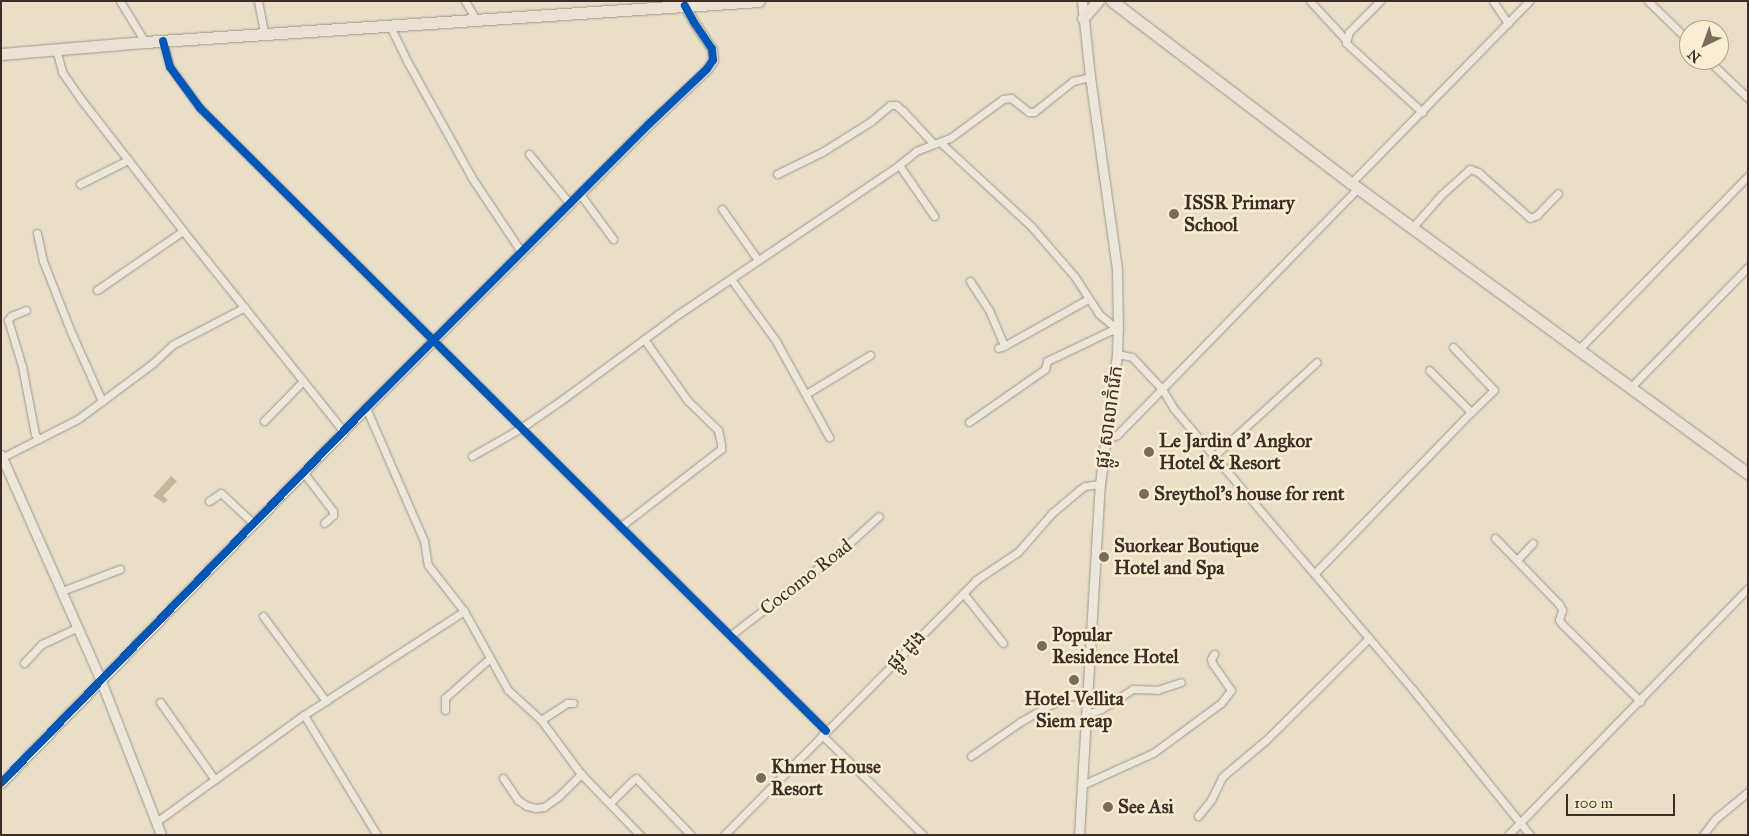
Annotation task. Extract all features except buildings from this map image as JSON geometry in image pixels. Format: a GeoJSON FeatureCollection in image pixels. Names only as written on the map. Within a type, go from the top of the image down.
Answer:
{"type":"FeatureCollection","features":[{"type":"Feature","properties":{"kind":"highway"},"geometry":{"type":"LineString","coordinates":[[1,54],[264,33],[759,1]]}},
{"type":"Feature","properties":{"kind":"highway"},"geometry":{"type":"LineString","coordinates":[[1083,18],[1098,1]]}},
{"type":"Feature","properties":{"kind":"highway"},"geometry":{"type":"LineString","coordinates":[[1112,1],[1354,185],[1748,474]]}},
{"type":"Feature","properties":{"kind":"street"},"geometry":{"type":"LineString","coordinates":[[120,1],[145,42]]}},
{"type":"Feature","properties":{"kind":"street"},"geometry":{"type":"LineString","coordinates":[[258,1],[264,33]]}},
{"type":"Feature","properties":{"kind":"street"},"geometry":{"type":"LineString","coordinates":[[465,1],[476,19]]}},
{"type":"Feature","properties":{"kind":"street","name":"ផ្លូវ សាលាកំរើក"},"geometry":{"type":"LineString","coordinates":[[1079,835],[1097,484],[1117,354],[1117,269],[1090,77],[1082,1]]}},
{"type":"Feature","properties":{"kind":"street"},"geometry":{"type":"LineString","coordinates":[[1310,1],[1350,46],[1422,112]]}},
{"type":"Feature","properties":{"kind":"street"},"geometry":{"type":"LineString","coordinates":[[1346,40],[1349,32],[1380,1]]}},
{"type":"Feature","properties":{"kind":"street"},"geometry":{"type":"LineString","coordinates":[[1493,1],[1508,23]]}},
{"type":"Feature","properties":{"kind":"street"},"geometry":{"type":"LineString","coordinates":[[1105,440],[1117,435],[1162,389],[1529,1]]}},
{"type":"Feature","properties":{"kind":"street"},"geometry":{"type":"LineString","coordinates":[[1648,1],[1679,31]]}},
{"type":"Feature","properties":{"kind":"street"},"geometry":{"type":"LineString","coordinates":[[1,783],[343,431],[707,69],[713,60],[712,48],[694,24],[685,6]]}},
{"type":"Feature","properties":{"kind":"street"},"geometry":{"type":"LineString","coordinates":[[390,26],[406,61],[472,178],[522,253]]}},
{"type":"Feature","properties":{"kind":"street"},"geometry":{"type":"LineString","coordinates":[[164,41],[170,67],[200,108],[620,527],[731,635],[923,835]]}},
{"type":"Feature","properties":{"kind":"street"},"geometry":{"type":"LineString","coordinates":[[56,49],[62,72],[128,160],[182,231],[343,431]]}},
{"type":"Feature","properties":{"kind":"street"},"geometry":{"type":"LineString","coordinates":[[1719,70],[1748,98]]}},
{"type":"Feature","properties":{"kind":"street"},"geometry":{"type":"LineString","coordinates":[[472,456],[521,428],[644,339],[899,165],[916,151],[950,138],[1003,99],[1011,98],[1029,112],[1034,112],[1074,81],[1090,77]]}},
{"type":"Feature","properties":{"kind":"street"},"geometry":{"type":"LineString","coordinates":[[777,174],[822,152],[870,122],[890,105],[896,106],[1031,226],[1074,277],[1099,314],[1117,330],[1048,361],[1045,369],[970,422]]}},
{"type":"Feature","properties":{"kind":"street"},"geometry":{"type":"LineString","coordinates":[[529,154],[570,204]]}},
{"type":"Feature","properties":{"kind":"street"},"geometry":{"type":"LineString","coordinates":[[80,184],[128,160]]}},
{"type":"Feature","properties":{"kind":"street"},"geometry":{"type":"LineString","coordinates":[[899,165],[934,216]]}},
{"type":"Feature","properties":{"kind":"street"},"geometry":{"type":"LineString","coordinates":[[1412,228],[1440,195],[1470,169],[1478,172],[1530,218],[1537,215],[1558,193]]}},
{"type":"Feature","properties":{"kind":"street"},"geometry":{"type":"LineString","coordinates":[[1578,350],[1748,176]]}},
{"type":"Feature","properties":{"kind":"street"},"geometry":{"type":"LineString","coordinates":[[580,194],[613,239]]}},
{"type":"Feature","properties":{"kind":"street"},"geometry":{"type":"LineString","coordinates":[[722,209],[758,260]]}},
{"type":"Feature","properties":{"kind":"street"},"geometry":{"type":"LineString","coordinates":[[97,290],[182,231]]}},
{"type":"Feature","properties":{"kind":"street"},"geometry":{"type":"LineString","coordinates":[[37,233],[43,261],[70,332],[102,401]]}},
{"type":"Feature","properties":{"kind":"street"},"geometry":{"type":"LineString","coordinates":[[1630,388],[1748,267]]}},
{"type":"Feature","properties":{"kind":"street"},"geometry":{"type":"LineString","coordinates":[[731,279],[776,341],[829,437]]}},
{"type":"Feature","properties":{"kind":"street"},"geometry":{"type":"LineString","coordinates":[[970,281],[989,310],[1001,347],[1088,299]]}},
{"type":"Feature","properties":{"kind":"street"},"geometry":{"type":"LineString","coordinates":[[161,835],[101,681],[2,457],[78,419],[153,363],[172,345],[245,307]]}},
{"type":"Feature","properties":{"kind":"street"},"geometry":{"type":"LineString","coordinates":[[26,310],[11,316],[8,320],[22,366],[35,434],[38,440]]}},
{"type":"Feature","properties":{"kind":"street"},"geometry":{"type":"LineString","coordinates":[[620,527],[720,449],[721,444],[718,430],[688,401],[644,339]]}},
{"type":"Feature","properties":{"kind":"street"},"geometry":{"type":"LineString","coordinates":[[1315,573],[1494,390],[1453,347]]}},
{"type":"Feature","properties":{"kind":"street"},"geometry":{"type":"LineString","coordinates":[[1117,354],[1132,357],[1162,389],[1174,409],[1315,573],[1498,795],[1519,824],[1530,835]]}},
{"type":"Feature","properties":{"kind":"street"},"geometry":{"type":"LineString","coordinates":[[806,394],[870,355]]}},
{"type":"Feature","properties":{"kind":"street"},"geometry":{"type":"LineString","coordinates":[[1214,456],[1317,362]]}},
{"type":"Feature","properties":{"kind":"street"},"geometry":{"type":"LineString","coordinates":[[1429,370],[1471,412]]}},
{"type":"Feature","properties":{"kind":"street"},"geometry":{"type":"LineString","coordinates":[[264,421],[303,381]]}},
{"type":"Feature","properties":{"kind":"street"},"geometry":{"type":"LineString","coordinates":[[366,408],[424,541],[428,565],[464,611],[508,690],[541,720],[580,774],[640,835]]}},
{"type":"Feature","properties":{"kind":"street"},"geometry":{"type":"LineString","coordinates":[[303,472],[333,511],[333,515],[324,523]]}},
{"type":"Feature","properties":{"kind":"street","name":"ផ្លូវ ដូង"},"geometry":{"type":"LineString","coordinates":[[724,835],[976,580],[1018,552],[1052,513],[1085,486],[1097,484]]}},
{"type":"Feature","properties":{"kind":"street"},"geometry":{"type":"LineString","coordinates":[[209,501],[221,493],[254,524]]}},
{"type":"Feature","properties":{"kind":"street","name":"Cocomo Road"},"geometry":{"type":"LineString","coordinates":[[731,635],[844,548],[879,516]]}},
{"type":"Feature","properties":{"kind":"street"},"geometry":{"type":"LineString","coordinates":[[1495,538],[1559,604],[1562,610],[1559,620],[1562,624],[1640,701]]}},
{"type":"Feature","properties":{"kind":"street"},"geometry":{"type":"LineString","coordinates":[[1517,560],[1533,543]]}},
{"type":"Feature","properties":{"kind":"street"},"geometry":{"type":"LineString","coordinates":[[62,591],[120,569]]}},
{"type":"Feature","properties":{"kind":"street"},"geometry":{"type":"LineString","coordinates":[[1508,835],[1748,588]]}},
{"type":"Feature","properties":{"kind":"street"},"geometry":{"type":"LineString","coordinates":[[963,593],[1002,643]]}},
{"type":"Feature","properties":{"kind":"street"},"geometry":{"type":"LineString","coordinates":[[156,822],[304,715],[464,611]]}},
{"type":"Feature","properties":{"kind":"street"},"geometry":{"type":"LineString","coordinates":[[263,616],[326,701]]}},
{"type":"Feature","properties":{"kind":"street"},"geometry":{"type":"LineString","coordinates":[[24,663],[42,644],[78,627]]}},
{"type":"Feature","properties":{"kind":"street"},"geometry":{"type":"LineString","coordinates":[[1198,816],[1211,800],[1222,778],[1266,740],[1369,638]]}},
{"type":"Feature","properties":{"kind":"street"},"geometry":{"type":"LineString","coordinates":[[1082,785],[1153,753],[1221,703],[1231,690],[1212,664],[1211,658],[1214,654]]}},
{"type":"Feature","properties":{"kind":"street"},"geometry":{"type":"LineString","coordinates":[[445,710],[445,698],[490,658]]}},
{"type":"Feature","properties":{"kind":"street"},"geometry":{"type":"LineString","coordinates":[[1085,716],[1101,709],[1133,689],[1157,690],[1182,682]]}},
{"type":"Feature","properties":{"kind":"street"},"geometry":{"type":"LineString","coordinates":[[971,756],[1020,722],[1050,705],[1070,696],[1087,696]]}},
{"type":"Feature","properties":{"kind":"street"},"geometry":{"type":"LineString","coordinates":[[160,702],[215,780]]}},
{"type":"Feature","properties":{"kind":"street"},"geometry":{"type":"LineString","coordinates":[[541,720],[567,703],[573,703]]}},
{"type":"Feature","properties":{"kind":"street"},"geometry":{"type":"LineString","coordinates":[[304,715],[377,835]]}},
{"type":"Feature","properties":{"kind":"street"},"geometry":{"type":"LineString","coordinates":[[503,778],[518,800],[527,806],[544,807],[558,797],[580,774]]}},
{"type":"Feature","properties":{"kind":"street"},"geometry":{"type":"LineString","coordinates":[[610,803],[634,779],[691,835]]}},
{"type":"Feature","properties":{"kind":"street"},"geometry":{"type":"LineString","coordinates":[[1705,834],[1715,819],[1748,792]]}},
{"type":"Feature","properties":{"kind":"shaded area"},"geometry":{"type":"Polygon","coordinates":[[[171,476],[177,481],[163,496],[168,500],[164,503],[153,496],[171,476]]]}},
{"type":"Feature","properties":{"kind":"cycle path"},"geometry":{"type":"LineString","coordinates":[[1,783],[366,408],[648,125],[707,69],[713,60],[712,49],[685,6]]}},
{"type":"Feature","properties":{"kind":"cycle path"},"geometry":{"type":"LineString","coordinates":[[163,41],[170,67],[200,108],[826,731]]}},
{"type":"Feature","properties":{"kind":"place","name":"ISSR Primary School"},"geometry":{"type":"Point","coordinates":[1174,214]}},
{"type":"Feature","properties":{"kind":"place","name":"Le Jardin d' Angkor Hotel & Resort"},"geometry":{"type":"Point","coordinates":[1149,452]}},
{"type":"Feature","properties":{"kind":"place","name":"Sreythol's house for rent"},"geometry":{"type":"Point","coordinates":[1144,494]}},
{"type":"Feature","properties":{"kind":"place","name":"Suorkear Boutique Hotel and Spa"},"geometry":{"type":"Point","coordinates":[1104,557]}},
{"type":"Feature","properties":{"kind":"place","name":"Popular Residence Hotel"},"geometry":{"type":"Point","coordinates":[1042,646]}},
{"type":"Feature","properties":{"kind":"place","name":"Hotel Vellita Siem reap"},"geometry":{"type":"Point","coordinates":[1074,680]}},
{"type":"Feature","properties":{"kind":"place","name":"Khmer House Resort"},"geometry":{"type":"Point","coordinates":[761,778]}},
{"type":"Feature","properties":{"kind":"place","name":"See Asi"},"geometry":{"type":"Point","coordinates":[1108,807]}}]}
